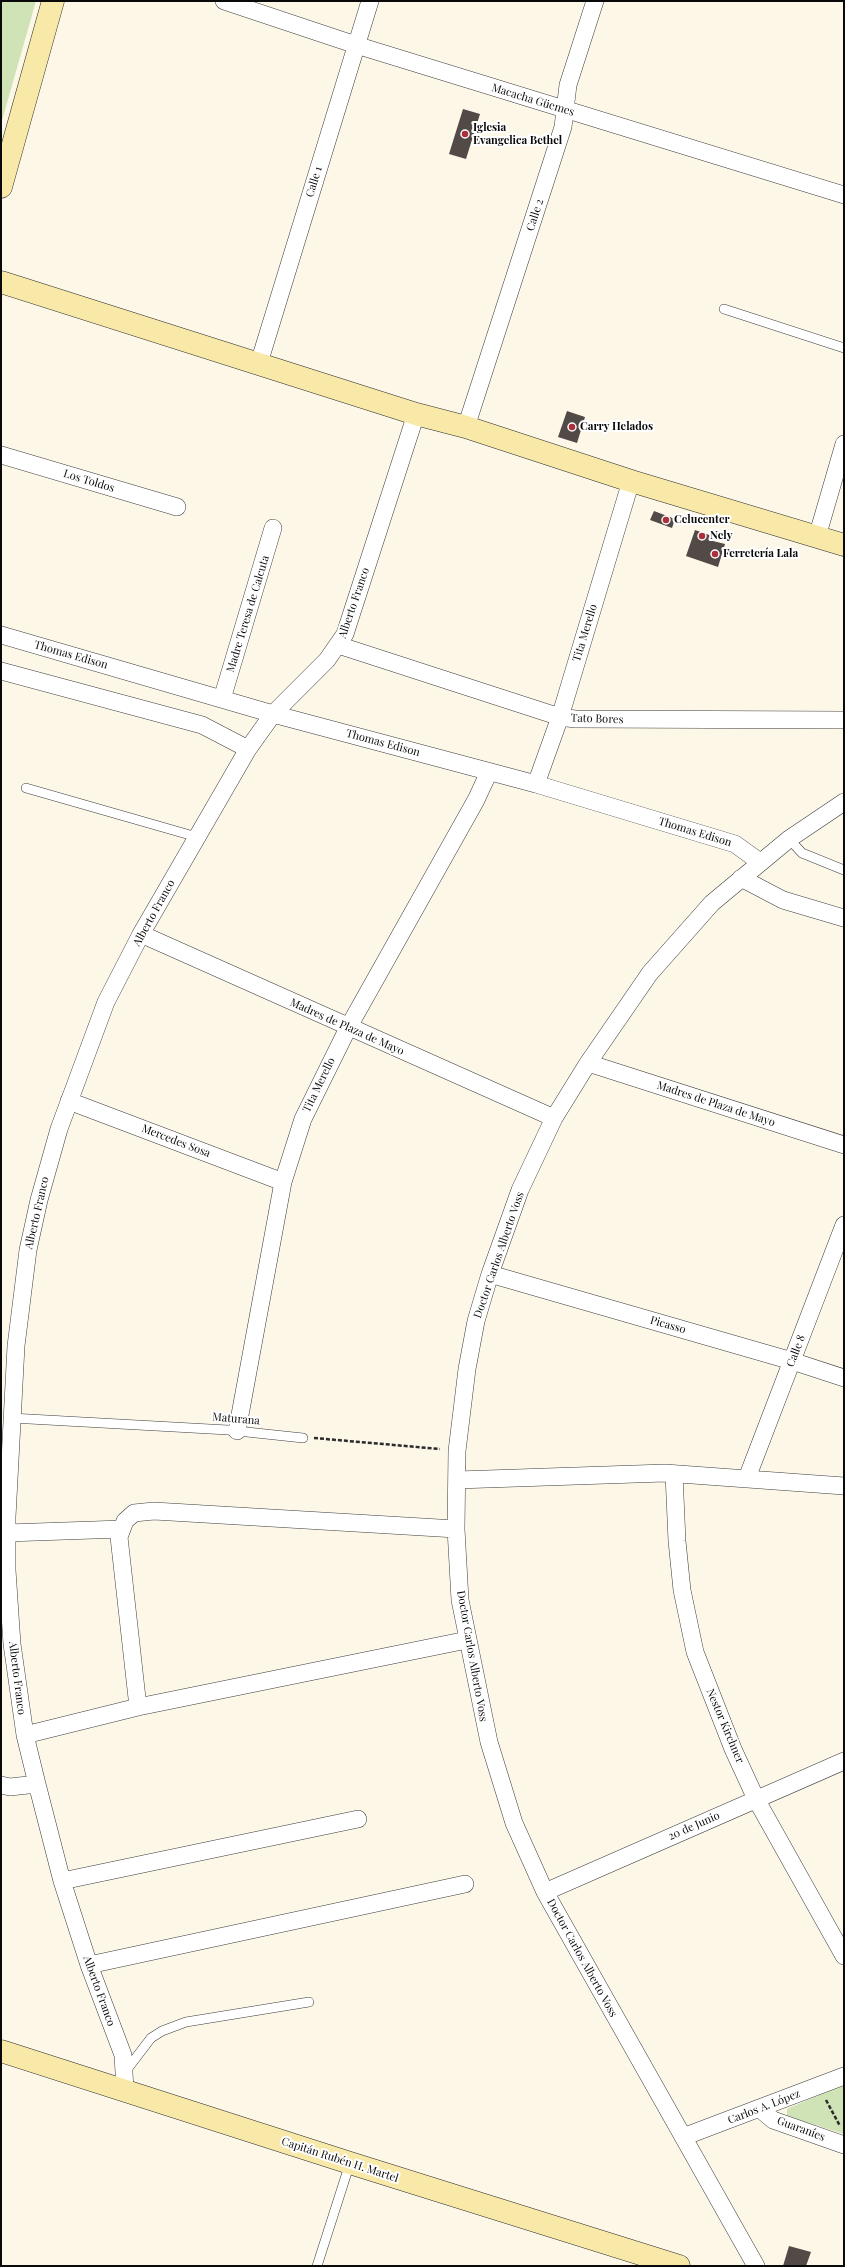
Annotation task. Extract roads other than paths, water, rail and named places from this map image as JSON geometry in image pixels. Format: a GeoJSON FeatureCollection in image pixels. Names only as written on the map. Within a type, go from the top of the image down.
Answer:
{"type":"FeatureCollection","features":[{"type":"Feature","properties":{"kind":"street"},"geometry":{"type":"LineString","coordinates":[[1,186],[54,1]]}},
{"type":"Feature","properties":{"kind":"street","name":"Macacha Güemes"},"geometry":{"type":"LineString","coordinates":[[224,1],[356,45],[844,195]]}},
{"type":"Feature","properties":{"kind":"street","name":"Calle 1"},"geometry":{"type":"LineString","coordinates":[[259,363],[370,1]]}},
{"type":"Feature","properties":{"kind":"street","name":"Calle 2"},"geometry":{"type":"LineString","coordinates":[[466,427],[563,127],[568,85],[595,1]]}},
{"type":"Feature","properties":{"kind":"street"},"geometry":{"type":"LineString","coordinates":[[1,282],[416,414],[466,427],[631,481],[844,545]]}},
{"type":"Feature","properties":{"kind":"street","name":"Alberto Franco"},"geometry":{"type":"LineString","coordinates":[[125,2081],[123,2055],[89,1965],[62,1881],[24,1735],[12,1644],[4,1570],[16,1346],[28,1250],[39,1200],[59,1129],[106,1002],[141,934],[248,749],[274,714],[327,660],[345,634],[416,414]]}},
{"type":"Feature","properties":{"kind":"street"},"geometry":{"type":"LineString","coordinates":[[817,537],[844,444]]}},
{"type":"Feature","properties":{"kind":"street","name":"Los Toldos"},"geometry":{"type":"LineString","coordinates":[[1,455],[177,507]]}},
{"type":"Feature","properties":{"kind":"street","name":"Tita Merello"},"geometry":{"type":"LineString","coordinates":[[536,784],[560,717],[631,481]]}},
{"type":"Feature","properties":{"kind":"street","name":"Madre Teresa de Calcuta"},"geometry":{"type":"LineString","coordinates":[[222,699],[273,528]]}},
{"type":"Feature","properties":{"kind":"street","name":"Thomas Edison"},"geometry":{"type":"LineString","coordinates":[[1,635],[274,714],[536,784],[735,844],[760,862]]}},
{"type":"Feature","properties":{"kind":"street","name":"Tato Bores"},"geometry":{"type":"LineString","coordinates":[[338,645],[560,717],[575,719],[844,720]]}},
{"type":"Feature","properties":{"kind":"street"},"geometry":{"type":"LineString","coordinates":[[1,671],[202,725],[248,749]]}},
{"type":"Feature","properties":{"kind":"street","name":"Tita Merello"},"geometry":{"type":"LineString","coordinates":[[237,1431],[283,1182],[303,1119],[348,1028],[476,800],[489,772]]}},
{"type":"Feature","properties":{"kind":"street","name":"Doctor Carlos Alberto Voss"},"geometry":{"type":"LineString","coordinates":[[756,2266],[545,1892],[514,1823],[489,1742],[460,1600],[456,1529],[457,1451],[467,1369],[476,1321],[490,1274],[520,1190],[554,1118],[588,1062],[650,973],[712,903],[789,839],[844,802]]}},
{"type":"Feature","properties":{"kind":"street"},"geometry":{"type":"LineString","coordinates":[[741,878],[783,900],[844,918]]}},
{"type":"Feature","properties":{"kind":"street","name":"Madres de Plaza de Mayo"},"geometry":{"type":"LineString","coordinates":[[141,934],[348,1028],[554,1118]]}},
{"type":"Feature","properties":{"kind":"street","name":"Madres de Plaza de Mayo"},"geometry":{"type":"LineString","coordinates":[[588,1062],[844,1145]]}},
{"type":"Feature","properties":{"kind":"street","name":"Mercedes Sosa"},"geometry":{"type":"LineString","coordinates":[[69,1101],[283,1182]]}},
{"type":"Feature","properties":{"kind":"street","name":"Calle 8"},"geometry":{"type":"LineString","coordinates":[[747,1478],[844,1225]]}},
{"type":"Feature","properties":{"kind":"street","name":"Picasso"},"geometry":{"type":"LineString","coordinates":[[490,1274],[792,1361],[844,1378]]}},
{"type":"Feature","properties":{"kind":"street"},"geometry":{"type":"LineString","coordinates":[[457,1480],[674,1474],[844,1486]]}},
{"type":"Feature","properties":{"kind":"street","name":"Nestor Kirchner"},"geometry":{"type":"LineString","coordinates":[[674,1474],[677,1541],[682,1590],[695,1652],[727,1735],[756,1799],[844,1956]]}},
{"type":"Feature","properties":{"kind":"street"},"geometry":{"type":"LineString","coordinates":[[138,1707],[119,1548],[119,1537],[125,1521],[134,1513],[154,1511],[456,1529]]}},
{"type":"Feature","properties":{"kind":"street"},"geometry":{"type":"LineString","coordinates":[[7,1533],[122,1529]]}},
{"type":"Feature","properties":{"kind":"street"},"geometry":{"type":"LineString","coordinates":[[24,1735],[138,1707],[467,1640]]}},
{"type":"Feature","properties":{"kind":"street","name":"20 de Junio"},"geometry":{"type":"LineString","coordinates":[[545,1892],[844,1761]]}},
{"type":"Feature","properties":{"kind":"street"},"geometry":{"type":"LineString","coordinates":[[1,1784],[10,1787],[37,1784]]}},
{"type":"Feature","properties":{"kind":"street"},"geometry":{"type":"LineString","coordinates":[[62,1881],[358,1819]]}},
{"type":"Feature","properties":{"kind":"street"},"geometry":{"type":"LineString","coordinates":[[89,1965],[465,1884]]}},
{"type":"Feature","properties":{"kind":"street","name":"Capitán Rubén H. Martel"},"geometry":{"type":"LineString","coordinates":[[1,2051],[125,2081],[350,2163],[679,2266]]}},
{"type":"Feature","properties":{"kind":"street","name":"Carlos A. López"},"geometry":{"type":"LineString","coordinates":[[683,2137],[844,2076]]}},
{"type":"Feature","properties":{"kind":"street","name":"Guaraníes"},"geometry":{"type":"LineString","coordinates":[[760,2109],[774,2120],[844,2145]]}},
{"type":"Feature","properties":{"kind":"lane"},"geometry":{"type":"LineString","coordinates":[[724,308],[844,348]]}},
{"type":"Feature","properties":{"kind":"lane"},"geometry":{"type":"LineString","coordinates":[[26,788],[197,837]]}},
{"type":"Feature","properties":{"kind":"lane"},"geometry":{"type":"LineString","coordinates":[[789,839],[802,854],[844,870]]}},
{"type":"Feature","properties":{"kind":"lane","name":"Maturana"},"geometry":{"type":"LineString","coordinates":[[11,1418],[237,1431],[303,1438]]}},
{"type":"Feature","properties":{"kind":"lane"},"geometry":{"type":"LineString","coordinates":[[125,2081],[151,2038],[162,2031],[186,2022],[309,2002]]}},
{"type":"Feature","properties":{"kind":"lane"},"geometry":{"type":"LineString","coordinates":[[317,2266],[350,2163]]}},
{"type":"Feature","properties":{"kind":"place","name":"Iglesia Evangelica Bethel"},"geometry":{"type":"Point","coordinates":[465,134]}},
{"type":"Feature","properties":{"kind":"place","name":"Carry Helados"},"geometry":{"type":"Point","coordinates":[572,427]}},
{"type":"Feature","properties":{"kind":"place","name":"Celucenter"},"geometry":{"type":"Point","coordinates":[666,520]}},
{"type":"Feature","properties":{"kind":"place","name":"Nely"},"geometry":{"type":"Point","coordinates":[702,536]}},
{"type":"Feature","properties":{"kind":"place","name":"Ferretería Lala"},"geometry":{"type":"Point","coordinates":[715,554]}}]}
